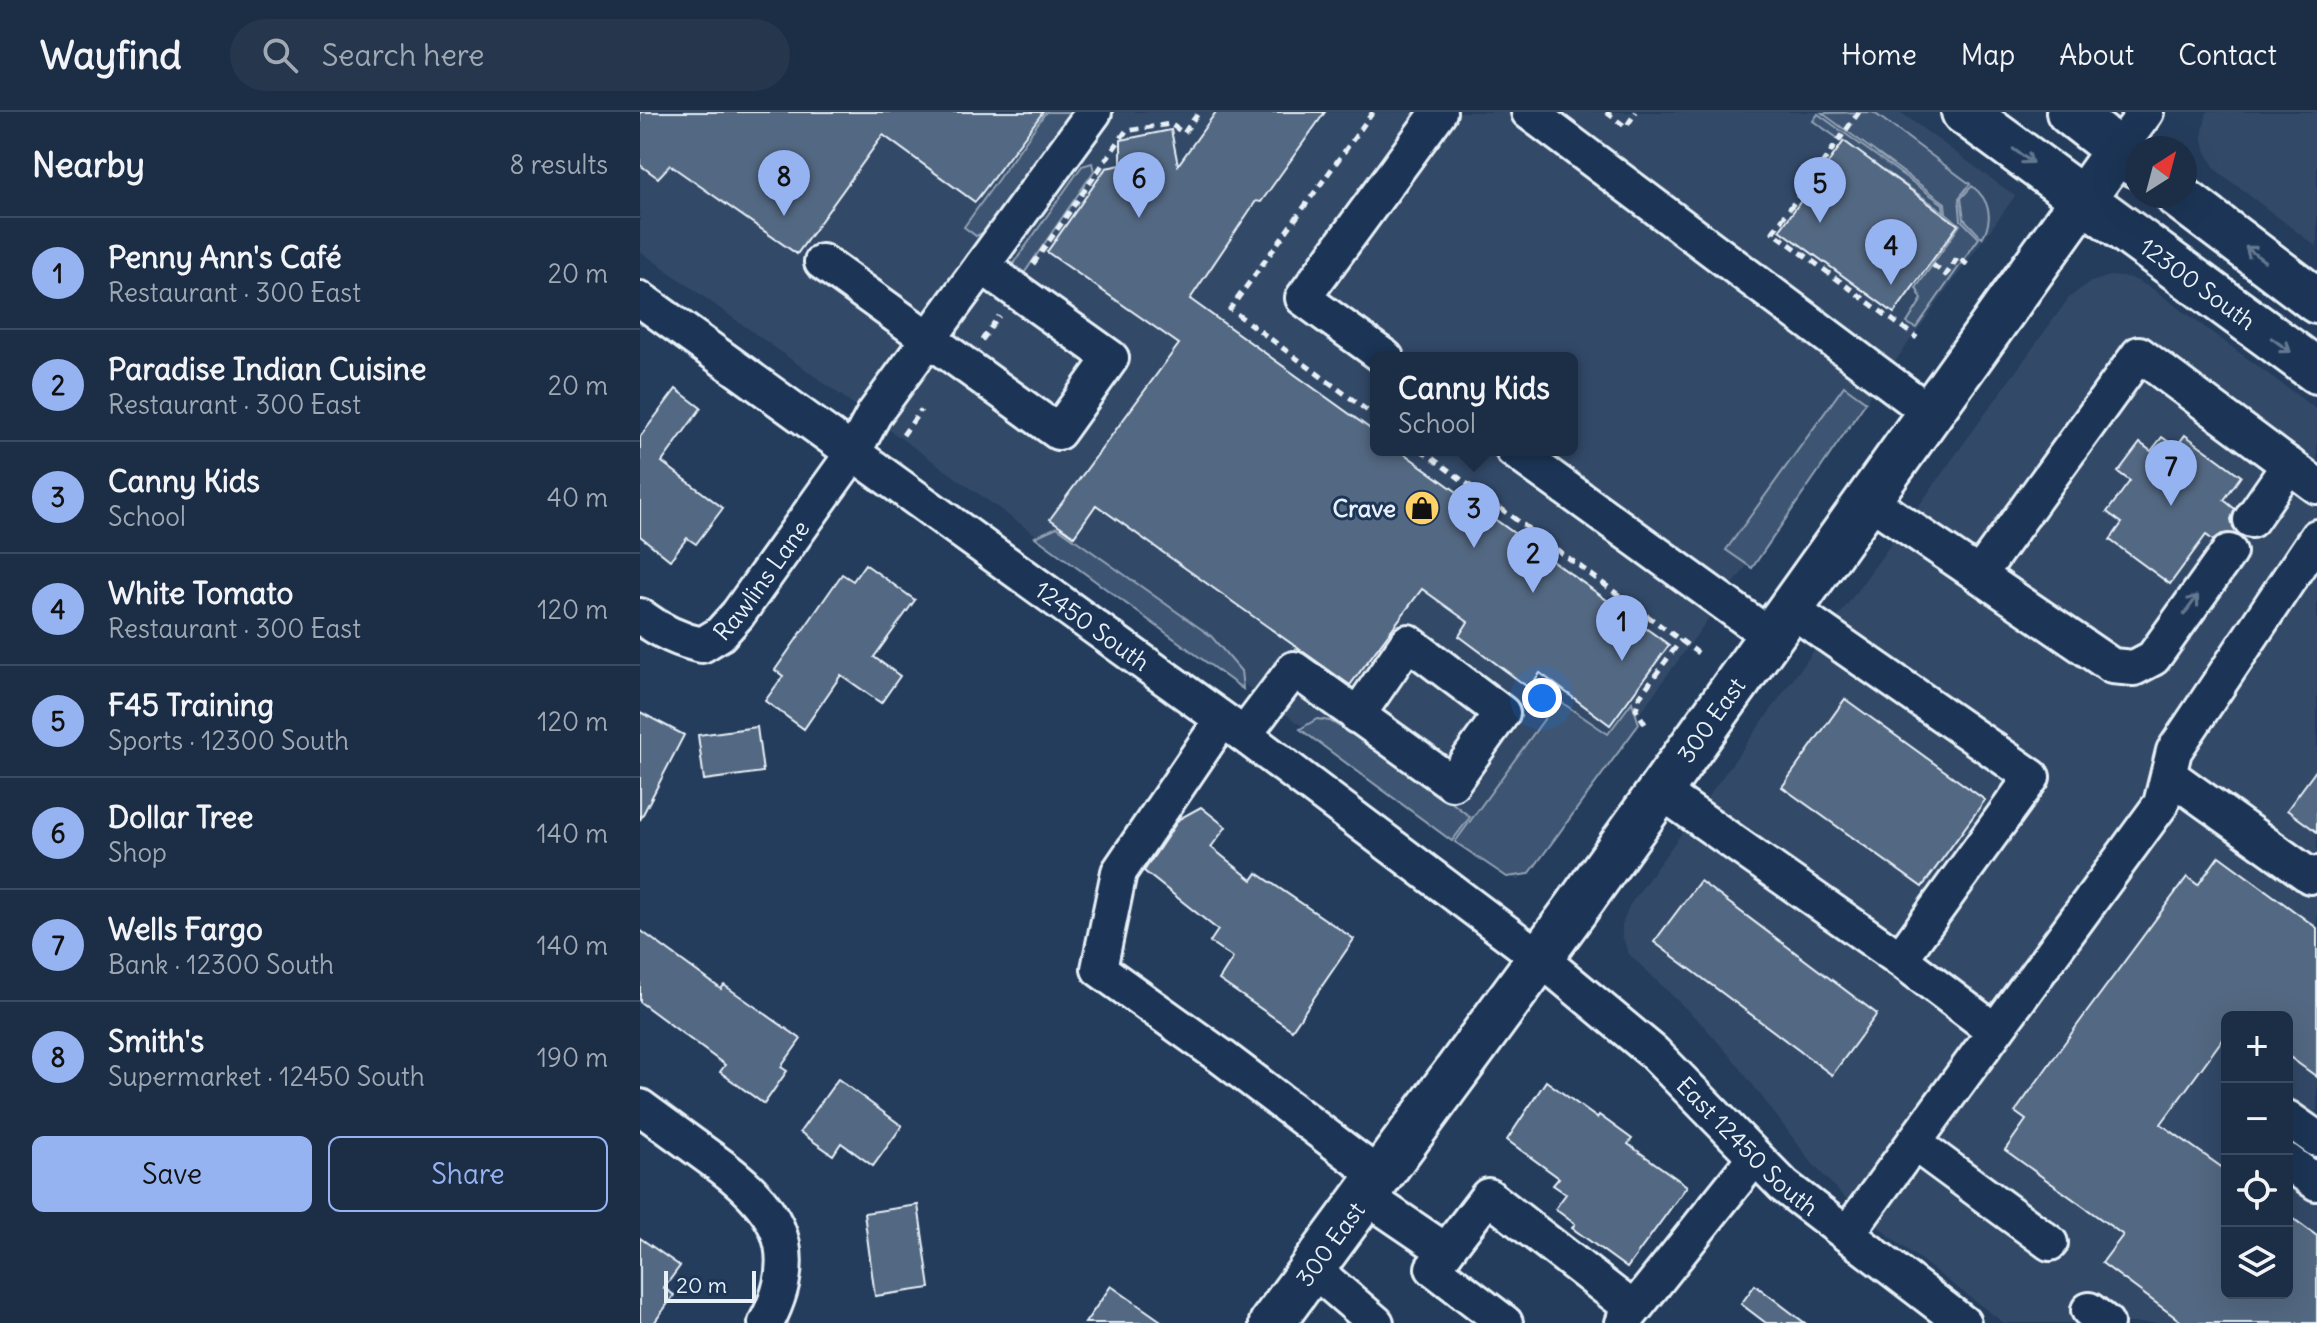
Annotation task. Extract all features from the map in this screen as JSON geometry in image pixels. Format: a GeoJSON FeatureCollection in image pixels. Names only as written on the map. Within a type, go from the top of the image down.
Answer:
{"type":"FeatureCollection","features":[{"type":"Feature","properties":{"kind":"main road","name":"12300 South"},"geometry":{"type":"LineString","coordinates":[[1964,112],[2317,371]]}},
{"type":"Feature","properties":{"kind":"main road"},"geometry":{"type":"LineString","coordinates":[[2069,112],[2125,156]]}},
{"type":"Feature","properties":{"kind":"main road","name":"300 East"},"geometry":{"type":"LineString","coordinates":[[1272,1323],[1540,958],[2082,201],[2125,161]]}},
{"type":"Feature","properties":{"kind":"main road"},"geometry":{"type":"LineString","coordinates":[[2194,208],[2317,301]]}},
{"type":"Feature","properties":{"kind":"street"},"geometry":{"type":"LineString","coordinates":[[853,453],[874,414],[1094,112]]}},
{"type":"Feature","properties":{"kind":"street"},"geometry":{"type":"LineString","coordinates":[[1378,352],[1303,298],[1439,112]]}},
{"type":"Feature","properties":{"kind":"street"},"geometry":{"type":"LineString","coordinates":[[1529,112],[1929,412]]}},
{"type":"Feature","properties":{"kind":"street","name":"300 East"},"geometry":{"type":"LineString","coordinates":[[2137,136],[2146,112]]}},
{"type":"Feature","properties":{"kind":"street"},"geometry":{"type":"LineString","coordinates":[[822,262],[1058,432],[1111,358],[982,266]]}},
{"type":"Feature","properties":{"kind":"street","name":"12450 South"},"geometry":{"type":"LineString","coordinates":[[640,299],[1233,728],[1540,958]]}},
{"type":"Feature","properties":{"kind":"street"},"geometry":{"type":"LineString","coordinates":[[1979,575],[2139,354],[2317,486]]}},
{"type":"Feature","properties":{"kind":"street","name":"Rawlins Lane"},"geometry":{"type":"LineString","coordinates":[[640,616],[657,629],[702,645],[720,634],[738,614],[853,453]]}},
{"type":"Feature","properties":{"kind":"street"},"geometry":{"type":"LineString","coordinates":[[1522,456],[1779,622],[2032,777],[1900,959]]}},
{"type":"Feature","properties":{"kind":"street"},"geometry":{"type":"LineString","coordinates":[[2251,520],[2289,465]]}},
{"type":"Feature","properties":{"kind":"street"},"geometry":{"type":"LineString","coordinates":[[1867,499],[2112,666],[2134,668],[2153,658],[2229,552]]}},
{"type":"Feature","properties":{"kind":"street"},"geometry":{"type":"LineString","coordinates":[[1847,1234],[2161,804],[2174,751],[2317,537]]}},
{"type":"Feature","properties":{"kind":"street"},"geometry":{"type":"LineString","coordinates":[[1357,716],[1294,669],[1233,728],[1119,872],[1099,969],[1222,1057],[1446,1251]]}},
{"type":"Feature","properties":{"kind":"street"},"geometry":{"type":"LineString","coordinates":[[2169,775],[2310,876],[2317,874]]}},
{"type":"Feature","properties":{"kind":"street"},"geometry":{"type":"LineString","coordinates":[[1659,790],[1900,959],[1995,1031]]}},
{"type":"Feature","properties":{"kind":"street","name":"East 12450 South"},"geometry":{"type":"LineString","coordinates":[[1540,958],[1653,1052],[1784,1186],[1847,1234],[1941,1317]]}},
{"type":"Feature","properties":{"kind":"street"},"geometry":{"type":"LineString","coordinates":[[640,1107],[742,1181],[769,1212],[779,1229],[785,1249],[781,1287],[766,1323]]}},
{"type":"Feature","properties":{"kind":"street"},"geometry":{"type":"LineString","coordinates":[[2293,1122],[2317,1139]]}},
{"type":"Feature","properties":{"kind":"street"},"geometry":{"type":"LineString","coordinates":[[1914,1143],[2050,1243]]}},
{"type":"Feature","properties":{"kind":"street"},"geometry":{"type":"LineString","coordinates":[[1505,1323],[1433,1268],[1488,1196],[1628,1316],[1755,1157]]}},
{"type":"Feature","properties":{"kind":"street"},"geometry":{"type":"LineString","coordinates":[[2293,1165],[2317,1183]]}},
{"type":"Feature","properties":{"kind":"street"},"geometry":{"type":"LineString","coordinates":[[1312,1268],[1376,1323]]}},
{"type":"Feature","properties":{"kind":"path"},"geometry":{"type":"LineString","coordinates":[[1025,275],[1126,131],[1170,124],[1184,133],[1199,112]]}},
{"type":"Feature","properties":{"kind":"path"},"geometry":{"type":"LineString","coordinates":[[1606,112],[1626,127],[1636,112]]}},
{"type":"Feature","properties":{"kind":"path"},"geometry":{"type":"LineString","coordinates":[[1859,112],[1773,232],[1917,338]]}},
{"type":"Feature","properties":{"kind":"path"},"geometry":{"type":"LineString","coordinates":[[1933,265],[1946,275],[1958,257],[1969,266]]}},
{"type":"Feature","properties":{"kind":"path"},"geometry":{"type":"LineString","coordinates":[[975,350],[1002,312]]}},
{"type":"Feature","properties":{"kind":"path"},"geometry":{"type":"LineString","coordinates":[[1429,456],[1698,653]]}},
{"type":"Feature","properties":{"kind":"path"},"geometry":{"type":"LineString","coordinates":[[1645,724],[1636,709],[1640,696],[1681,640]]}},
{"type":"Feature","properties":{"kind":"shaded area"},"geometry":{"type":"Polygon","coordinates":[[[640,112],[1900,112],[2015,196],[1518,881],[640,251],[640,112]]]}},
{"type":"Feature","properties":{"kind":"shaded area"},"geometry":{"type":"Polygon","coordinates":[[[1046,112],[1076,112],[991,229],[976,236],[964,227],[1046,112]]]}},
{"type":"Feature","properties":{"kind":"shaded area"},"geometry":{"type":"Polygon","coordinates":[[[1873,112],[1970,184],[1959,198],[1961,220],[1979,238],[1916,328],[1907,323],[1922,299],[1916,288],[1960,225],[1946,213],[1945,203],[1822,113],[1873,112]]]}},
{"type":"Feature","properties":{"kind":"shaded area"},"geometry":{"type":"Polygon","coordinates":[[[2207,112],[2317,112],[2317,247],[2216,170],[2202,136],[2207,112]]]}},
{"type":"Feature","properties":{"kind":"shaded area"},"geometry":{"type":"Polygon","coordinates":[[[1818,114],[1943,204],[1944,212],[1813,121],[1818,114]]]}},
{"type":"Feature","properties":{"kind":"shaded area"},"geometry":{"type":"Polygon","coordinates":[[[1092,163],[1094,171],[1025,272],[1015,272],[1014,263],[1082,166],[1092,163]]]}},
{"type":"Feature","properties":{"kind":"shaded area"},"geometry":{"type":"Polygon","coordinates":[[[1972,186],[1983,197],[1988,210],[1988,224],[1982,238],[1964,219],[1961,198],[1972,186]]]}},
{"type":"Feature","properties":{"kind":"shaded area"},"geometry":{"type":"Polygon","coordinates":[[[2110,276],[2131,278],[2153,289],[2317,410],[2317,1323],[2004,1323],[1889,1236],[1840,1193],[1812,1163],[1737,1064],[1703,1025],[1629,954],[1622,936],[1622,925],[1629,906],[2069,298],[2088,283],[2110,276]]]}},
{"type":"Feature","properties":{"kind":"shaded area"},"geometry":{"type":"Polygon","coordinates":[[[1844,386],[1866,402],[1752,568],[1726,550],[1844,386]]]}},
{"type":"Feature","properties":{"kind":"shaded area"},"geometry":{"type":"Polygon","coordinates":[[[1057,527],[1211,636],[1241,671],[1243,689],[1035,537],[1057,527]]]}},
{"type":"Feature","properties":{"kind":"shaded area"},"geometry":{"type":"Polygon","coordinates":[[[1558,700],[1608,734],[1632,702],[1639,724],[1529,874],[1507,877],[1455,842],[1558,700]]]}},
{"type":"Feature","properties":{"kind":"shaded area"},"geometry":{"type":"Polygon","coordinates":[[[1317,719],[1330,721],[1408,768],[1470,817],[1452,841],[1300,729],[1317,719]]]}},
{"type":"Feature","properties":{"kind":"building"},"geometry":{"type":"Polygon","coordinates":[[[640,112],[1043,112],[975,202],[883,135],[797,254],[670,165],[658,178],[640,165],[640,112]]]}},
{"type":"Feature","properties":{"kind":"building"},"geometry":{"type":"Polygon","coordinates":[[[1216,112],[1325,112],[1261,202],[1256,201],[1190,299],[1370,429],[1370,456],[1407,456],[1669,645],[1610,725],[1540,673],[1529,688],[1459,636],[1468,622],[1422,589],[1350,685],[1096,505],[1074,536],[1050,519],[1179,344],[1047,252],[1106,168],[1121,165],[1121,140],[1171,130],[1178,165],[1216,112]]]}},
{"type":"Feature","properties":{"kind":"building"},"geometry":{"type":"Polygon","coordinates":[[[1844,141],[1958,225],[1894,313],[1780,230],[1844,141]]]}},
{"type":"Feature","properties":{"kind":"building"},"geometry":{"type":"Polygon","coordinates":[[[676,389],[701,408],[662,462],[723,508],[696,544],[687,538],[670,560],[640,536],[640,437],[676,389]]]}},
{"type":"Feature","properties":{"kind":"building"},"geometry":{"type":"Polygon","coordinates":[[[2185,435],[2241,476],[2224,500],[2235,509],[2231,519],[2238,535],[2222,534],[2213,540],[2206,535],[2170,584],[2110,540],[2122,523],[2107,512],[2130,481],[2118,472],[2140,443],[2151,451],[2162,437],[2176,447],[2185,435]]]}},
{"type":"Feature","properties":{"kind":"building"},"geometry":{"type":"Polygon","coordinates":[[[865,564],[915,600],[874,657],[900,676],[881,703],[841,675],[804,729],[765,701],[783,676],[775,670],[842,574],[853,581],[865,564]]]}},
{"type":"Feature","properties":{"kind":"building"},"geometry":{"type":"Polygon","coordinates":[[[1845,699],[1985,800],[1922,887],[1782,787],[1845,699]]]}},
{"type":"Feature","properties":{"kind":"building"},"geometry":{"type":"Polygon","coordinates":[[[640,712],[684,735],[640,820],[640,712]]]}},
{"type":"Feature","properties":{"kind":"building"},"geometry":{"type":"Polygon","coordinates":[[[757,727],[763,772],[704,780],[698,735],[757,727]]]}},
{"type":"Feature","properties":{"kind":"building"},"geometry":{"type":"Polygon","coordinates":[[[2317,769],[2317,832],[2287,810],[2317,769]]]}},
{"type":"Feature","properties":{"kind":"building"},"geometry":{"type":"Polygon","coordinates":[[[1201,807],[1226,827],[1211,847],[1252,880],[1257,873],[1354,939],[1292,1030],[1219,980],[1233,958],[1210,942],[1218,930],[1144,871],[1179,819],[1201,807]]]}},
{"type":"Feature","properties":{"kind":"building"},"geometry":{"type":"Polygon","coordinates":[[[2219,856],[2317,928],[2317,1077],[2293,1059],[2293,1011],[2221,1011],[2221,1041],[2161,1124],[2221,1167],[2221,1299],[2293,1299],[2293,1218],[2317,1236],[2317,1323],[2183,1323],[2102,1263],[2123,1235],[2005,1150],[2026,1120],[2015,1112],[2081,1020],[2187,877],[2198,885],[2219,856]]]}},
{"type":"Feature","properties":{"kind":"building"},"geometry":{"type":"Polygon","coordinates":[[[1700,881],[1877,1014],[1832,1075],[1654,942],[1700,881]]]}},
{"type":"Feature","properties":{"kind":"building"},"geometry":{"type":"Polygon","coordinates":[[[640,930],[721,989],[724,985],[801,1039],[781,1067],[787,1071],[764,1104],[720,1072],[725,1065],[640,1002],[640,930]]]}},
{"type":"Feature","properties":{"kind":"building"},"geometry":{"type":"Polygon","coordinates":[[[838,1079],[902,1126],[873,1166],[841,1143],[833,1155],[800,1132],[838,1079]]]}},
{"type":"Feature","properties":{"kind":"building"},"geometry":{"type":"Polygon","coordinates":[[[1546,1081],[1632,1139],[1628,1144],[1687,1186],[1627,1268],[1572,1228],[1575,1224],[1555,1209],[1566,1194],[1553,1185],[1559,1178],[1507,1140],[1546,1081]]]}},
{"type":"Feature","properties":{"kind":"building"},"geometry":{"type":"Polygon","coordinates":[[[918,1205],[930,1288],[875,1296],[864,1213],[918,1205]]]}},
{"type":"Feature","properties":{"kind":"building"},"geometry":{"type":"Polygon","coordinates":[[[640,1238],[680,1266],[664,1288],[674,1295],[654,1323],[640,1323],[640,1238]]]}},
{"type":"Feature","properties":{"kind":"building"},"geometry":{"type":"Polygon","coordinates":[[[1755,1285],[1805,1323],[1766,1323],[1741,1304],[1755,1285]]]}},
{"type":"Feature","properties":{"kind":"building"},"geometry":{"type":"Polygon","coordinates":[[[1111,1286],[1164,1323],[1085,1323],[1111,1286]]]}},
{"type":"Feature","properties":{"kind":"place","name":"Smith's"},"geometry":{"type":"Point","coordinates":[784,216]}},
{"type":"Feature","properties":{"kind":"place","name":"Dollar Tree"},"geometry":{"type":"Point","coordinates":[1139,218]}},
{"type":"Feature","properties":{"kind":"place","name":"F45 Training"},"geometry":{"type":"Point","coordinates":[1820,223]}},
{"type":"Feature","properties":{"kind":"place","name":"White Tomato"},"geometry":{"type":"Point","coordinates":[1891,285]}},
{"type":"Feature","properties":{"kind":"place","name":"Wells Fargo"},"geometry":{"type":"Point","coordinates":[2171,506]}},
{"type":"Feature","properties":{"kind":"place","name":"Crave"},"geometry":{"type":"Point","coordinates":[1422,508]}},
{"type":"Feature","properties":{"kind":"place","name":"Canny Kids"},"geometry":{"type":"Point","coordinates":[1474,548]}},
{"type":"Feature","properties":{"kind":"place","name":"Paradise Indian Cuisine"},"geometry":{"type":"Point","coordinates":[1533,593]}},
{"type":"Feature","properties":{"kind":"place","name":"Penny Ann's Café"},"geometry":{"type":"Point","coordinates":[1622,661]}}]}
